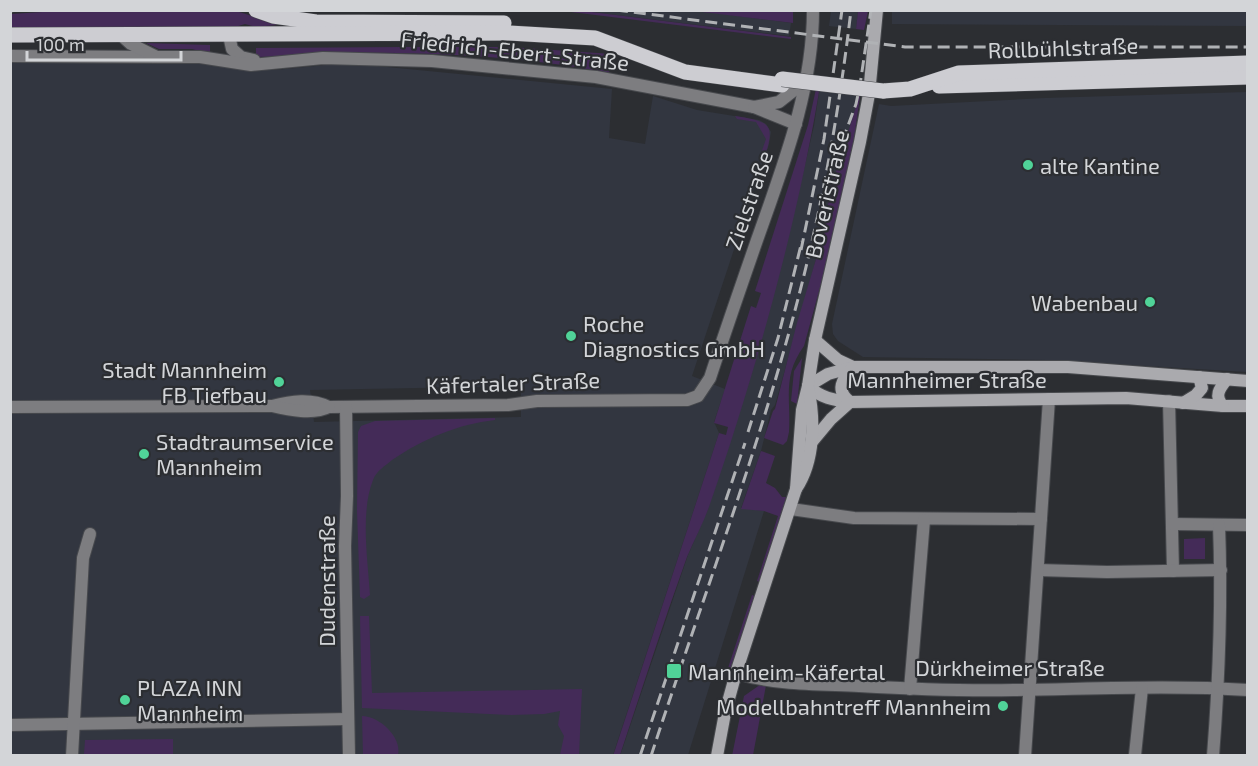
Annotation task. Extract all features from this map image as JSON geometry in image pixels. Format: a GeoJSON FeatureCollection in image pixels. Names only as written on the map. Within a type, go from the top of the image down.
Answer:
{"type":"FeatureCollection","features":[{"type":"Feature","properties":{"kind":"main road","name":"Friedrich-Ebert-Straße"},"geometry":{"type":"LineString","coordinates":[[256,10],[293,20],[333,23],[501,23],[570,26],[674,62],[782,82]]}},
{"type":"Feature","properties":{"kind":"main road","name":"Boveristraße"},"geometry":{"type":"LineString","coordinates":[[808,386],[815,340],[868,100],[877,10]]}},
{"type":"Feature","properties":{"kind":"main road","name":"Friedrich-Ebert-Straße"},"geometry":{"type":"LineString","coordinates":[[10,35],[563,35],[595,38],[685,72],[782,82]]}},
{"type":"Feature","properties":{"kind":"main road","name":"Rollbühlstraße"},"geometry":{"type":"LineString","coordinates":[[883,94],[910,89],[959,73],[1248,63]]}},
{"type":"Feature","properties":{"kind":"main road","name":"Rollbühlstraße"},"geometry":{"type":"LineString","coordinates":[[883,94],[902,97],[946,85],[1060,84],[1248,77]]}},
{"type":"Feature","properties":{"kind":"main road"},"geometry":{"type":"LineString","coordinates":[[782,82],[883,94]]}},
{"type":"Feature","properties":{"kind":"main road"},"geometry":{"type":"LineString","coordinates":[[811,443],[831,419],[850,402],[843,395],[840,386],[853,368],[838,360],[815,340]]}},
{"type":"Feature","properties":{"kind":"main road","name":"Mannheimer Straße"},"geometry":{"type":"LineString","coordinates":[[1248,381],[1068,367],[853,368],[828,374],[808,386],[823,397],[850,402],[1126,398],[1248,406]]}},
{"type":"Feature","properties":{"kind":"main road"},"geometry":{"type":"LineString","coordinates":[[1183,403],[1197,395],[1202,388],[1199,377]]}},
{"type":"Feature","properties":{"kind":"main road"},"geometry":{"type":"LineString","coordinates":[[1223,406],[1217,395],[1227,379]]}},
{"type":"Feature","properties":{"kind":"main road"},"geometry":{"type":"LineString","coordinates":[[796,489],[802,478],[811,443],[813,411],[808,386]]}},
{"type":"Feature","properties":{"kind":"main road"},"geometry":{"type":"LineString","coordinates":[[717,756],[736,673],[796,489],[802,410],[808,386]]}},
{"type":"Feature","properties":{"kind":"street","name":"Zielstraße"},"geometry":{"type":"LineString","coordinates":[[698,396],[710,378],[797,119],[807,80],[813,33],[813,10]]}},
{"type":"Feature","properties":{"kind":"street","name":"Friedrich-Ebert-Straße"},"geometry":{"type":"LineString","coordinates":[[235,34],[230,40],[234,52],[244,58],[270,62]]}},
{"type":"Feature","properties":{"kind":"street"},"geometry":{"type":"LineString","coordinates":[[121,35],[131,44],[157,57]]}},
{"type":"Feature","properties":{"kind":"street","name":"Friedrich-Ebert-Straße"},"geometry":{"type":"LineString","coordinates":[[10,56],[200,57],[251,65],[323,58],[432,61],[596,77],[754,107],[797,119]]}},
{"type":"Feature","properties":{"kind":"street","name":"Friedrich-Ebert-Straße"},"geometry":{"type":"LineString","coordinates":[[754,107],[779,102],[807,80]]}},
{"type":"Feature","properties":{"kind":"street"},"geometry":{"type":"LineString","coordinates":[[779,102],[797,119]]}},
{"type":"Feature","properties":{"kind":"street","name":"Käfertaler Straße"},"geometry":{"type":"LineString","coordinates":[[10,407],[272,406],[292,401],[316,401],[329,406],[346,407],[507,405],[537,401],[687,399],[698,396]]}},
{"type":"Feature","properties":{"kind":"street"},"geometry":{"type":"LineString","coordinates":[[1025,756],[1049,399]]}},
{"type":"Feature","properties":{"kind":"street"},"geometry":{"type":"LineString","coordinates":[[1169,401],[1173,571]]}},
{"type":"Feature","properties":{"kind":"street","name":"Dudenstraße"},"geometry":{"type":"LineString","coordinates":[[346,407],[345,546],[349,756]]}},
{"type":"Feature","properties":{"kind":"street"},"geometry":{"type":"LineString","coordinates":[[791,509],[854,518],[1041,519]]}},
{"type":"Feature","properties":{"kind":"street"},"geometry":{"type":"LineString","coordinates":[[910,689],[924,520]]}},
{"type":"Feature","properties":{"kind":"street"},"geometry":{"type":"LineString","coordinates":[[1172,524],[1248,525]]}},
{"type":"Feature","properties":{"kind":"street"},"geometry":{"type":"LineString","coordinates":[[1214,756],[1221,570],[1219,525]]}},
{"type":"Feature","properties":{"kind":"street"},"geometry":{"type":"LineString","coordinates":[[72,756],[83,558],[90,534]]}},
{"type":"Feature","properties":{"kind":"street"},"geometry":{"type":"LineString","coordinates":[[1038,570],[1221,570]]}},
{"type":"Feature","properties":{"kind":"street","name":"Dürkheimer Straße"},"geometry":{"type":"LineString","coordinates":[[736,673],[767,680],[910,689],[1218,688],[1248,690]]}},
{"type":"Feature","properties":{"kind":"street"},"geometry":{"type":"LineString","coordinates":[[1135,755],[1142,688]]}},
{"type":"Feature","properties":{"kind":"street"},"geometry":{"type":"LineString","coordinates":[[10,725],[348,719]]}},
{"type":"Feature","properties":{"kind":"shaded area"},"geometry":{"type":"Polygon","coordinates":[[[73,10],[236,11],[277,25],[11,29],[11,14],[73,10]]]}},
{"type":"Feature","properties":{"kind":"shaded area"},"geometry":{"type":"Polygon","coordinates":[[[694,10],[791,23],[789,36],[584,11],[694,10]]]}},
{"type":"Feature","properties":{"kind":"shaded area"},"geometry":{"type":"Polygon","coordinates":[[[892,10],[1247,10],[1248,26],[892,24],[892,10]]]}},
{"type":"Feature","properties":{"kind":"shaded area"},"geometry":{"type":"Polygon","coordinates":[[[525,11],[584,11],[791,37],[791,39],[571,12],[525,11]]]}},
{"type":"Feature","properties":{"kind":"shaded area"},"geometry":{"type":"Polygon","coordinates":[[[694,11],[793,11],[793,23],[694,11]]]}},
{"type":"Feature","properties":{"kind":"shaded area"},"geometry":{"type":"Polygon","coordinates":[[[831,11],[858,11],[856,29],[829,26],[831,11]]]}},
{"type":"Feature","properties":{"kind":"shaded area"},"geometry":{"type":"Polygon","coordinates":[[[858,11],[868,11],[864,30],[856,29],[858,11]]]}},
{"type":"Feature","properties":{"kind":"shaded area"},"geometry":{"type":"Polygon","coordinates":[[[146,43],[210,45],[210,54],[192,49],[159,49],[146,43]]]}},
{"type":"Feature","properties":{"kind":"shaded area"},"geometry":{"type":"Polygon","coordinates":[[[510,47],[612,54],[609,73],[505,58],[435,54],[330,53],[256,57],[256,48],[510,47]]]}},
{"type":"Feature","properties":{"kind":"shaded area"},"geometry":{"type":"Polygon","coordinates":[[[11,62],[200,64],[247,70],[275,70],[346,63],[612,89],[609,138],[645,144],[653,96],[697,110],[759,120],[766,124],[771,132],[769,144],[692,376],[725,389],[714,422],[719,433],[613,755],[11,756],[11,62]],[[521,386],[310,390],[314,422],[521,417],[521,386]]]}},
{"type":"Feature","properties":{"kind":"shaded area"},"geometry":{"type":"Polygon","coordinates":[[[818,80],[821,80],[812,134],[788,242],[743,403],[709,507],[678,582],[620,755],[613,756],[719,433],[726,435],[728,427],[714,423],[751,306],[756,308],[761,293],[755,291],[808,125],[818,80]]]}},
{"type":"Feature","properties":{"kind":"shaded area"},"geometry":{"type":"Polygon","coordinates":[[[821,80],[863,86],[832,185],[819,249],[775,405],[771,410],[761,451],[741,508],[764,511],[688,755],[620,756],[688,555],[708,509],[752,372],[794,212],[814,126],[821,80]]]}},
{"type":"Feature","properties":{"kind":"shaded area"},"geometry":{"type":"Polygon","coordinates":[[[861,90],[850,165],[830,251],[804,346],[797,357],[790,377],[789,432],[787,441],[783,445],[764,438],[775,409],[819,249],[832,185],[861,90]]]}},
{"type":"Feature","properties":{"kind":"shaded area"},"geometry":{"type":"Polygon","coordinates":[[[1247,92],[1247,372],[1047,360],[863,357],[838,341],[833,334],[832,324],[879,104],[891,106],[1045,98],[1247,92]]]}},
{"type":"Feature","properties":{"kind":"shaded area"},"geometry":{"type":"Polygon","coordinates":[[[735,116],[764,123],[768,127],[770,133],[763,163],[759,159],[766,139],[756,122],[737,119],[735,116]]]}},
{"type":"Feature","properties":{"kind":"shaded area"},"geometry":{"type":"Polygon","coordinates":[[[802,358],[797,404],[791,401],[794,371],[802,358]]]}},
{"type":"Feature","properties":{"kind":"shaded area"},"geometry":{"type":"Polygon","coordinates":[[[495,418],[495,420],[468,425],[428,439],[392,460],[376,474],[369,493],[366,522],[370,595],[364,599],[360,597],[357,510],[358,432],[361,426],[375,421],[495,418]]]}},
{"type":"Feature","properties":{"kind":"shaded area"},"geometry":{"type":"Polygon","coordinates":[[[761,451],[775,456],[766,483],[775,488],[782,497],[786,497],[760,582],[757,581],[778,516],[764,511],[741,509],[761,451]]]}},
{"type":"Feature","properties":{"kind":"shaded area"},"geometry":{"type":"Polygon","coordinates":[[[1205,538],[1205,559],[1184,559],[1184,539],[1205,538]]]}},
{"type":"Feature","properties":{"kind":"shaded area"},"geometry":{"type":"Polygon","coordinates":[[[752,595],[755,596],[731,669],[728,668],[752,595]]]}},
{"type":"Feature","properties":{"kind":"shaded area"},"geometry":{"type":"Polygon","coordinates":[[[360,616],[369,616],[372,693],[582,689],[579,755],[560,755],[564,736],[558,725],[560,711],[511,715],[362,708],[360,616]]]}},
{"type":"Feature","properties":{"kind":"shaded area"},"geometry":{"type":"Polygon","coordinates":[[[767,680],[753,755],[732,756],[744,696],[767,680]]]}},
{"type":"Feature","properties":{"kind":"shaded area"},"geometry":{"type":"Polygon","coordinates":[[[362,716],[375,720],[388,729],[396,741],[398,755],[363,755],[362,716]]]}},
{"type":"Feature","properties":{"kind":"shaded area"},"geometry":{"type":"Polygon","coordinates":[[[173,739],[173,755],[84,755],[85,740],[173,739]]]}},
{"type":"Feature","properties":{"kind":"railway"},"geometry":{"type":"LineString","coordinates":[[10,11],[17,10]]}},
{"type":"Feature","properties":{"kind":"railway"},"geometry":{"type":"LineString","coordinates":[[616,10],[905,47],[1248,47]]}},
{"type":"Feature","properties":{"kind":"railway"},"geometry":{"type":"LineString","coordinates":[[801,250],[824,139],[842,10]]}},
{"type":"Feature","properties":{"kind":"railway"},"geometry":{"type":"LineString","coordinates":[[651,756],[744,481],[794,314],[813,239],[828,163],[851,10]]}},
{"type":"Feature","properties":{"kind":"railway"},"geometry":{"type":"LineString","coordinates":[[836,158],[856,104],[871,10]]}},
{"type":"Feature","properties":{"kind":"railway"},"geometry":{"type":"LineString","coordinates":[[748,432],[778,338],[802,241]]}},
{"type":"Feature","properties":{"kind":"railway"},"geometry":{"type":"LineString","coordinates":[[640,756],[745,443]]}},
{"type":"Feature","properties":{"kind":"place","name":"alte Kantine"},"geometry":{"type":"Point","coordinates":[1028,165]}},
{"type":"Feature","properties":{"kind":"place","name":"Wabenbau"},"geometry":{"type":"Point","coordinates":[1150,302]}},
{"type":"Feature","properties":{"kind":"place","name":"Roche Diagnostics GmbH"},"geometry":{"type":"Point","coordinates":[571,336]}},
{"type":"Feature","properties":{"kind":"place","name":"Stadt Mannheim FB Tiefbau"},"geometry":{"type":"Point","coordinates":[279,382]}},
{"type":"Feature","properties":{"kind":"place","name":"Stadtraumservice Mannheim"},"geometry":{"type":"Point","coordinates":[144,454]}},
{"type":"Feature","properties":{"kind":"place","name":"Mannheim-Käfertal"},"geometry":{"type":"Point","coordinates":[674,671]}},
{"type":"Feature","properties":{"kind":"place","name":"PLAZA INN Mannheim"},"geometry":{"type":"Point","coordinates":[125,700]}},
{"type":"Feature","properties":{"kind":"place","name":"Modellbahntreff Mannheim"},"geometry":{"type":"Point","coordinates":[1003,706]}}]}
